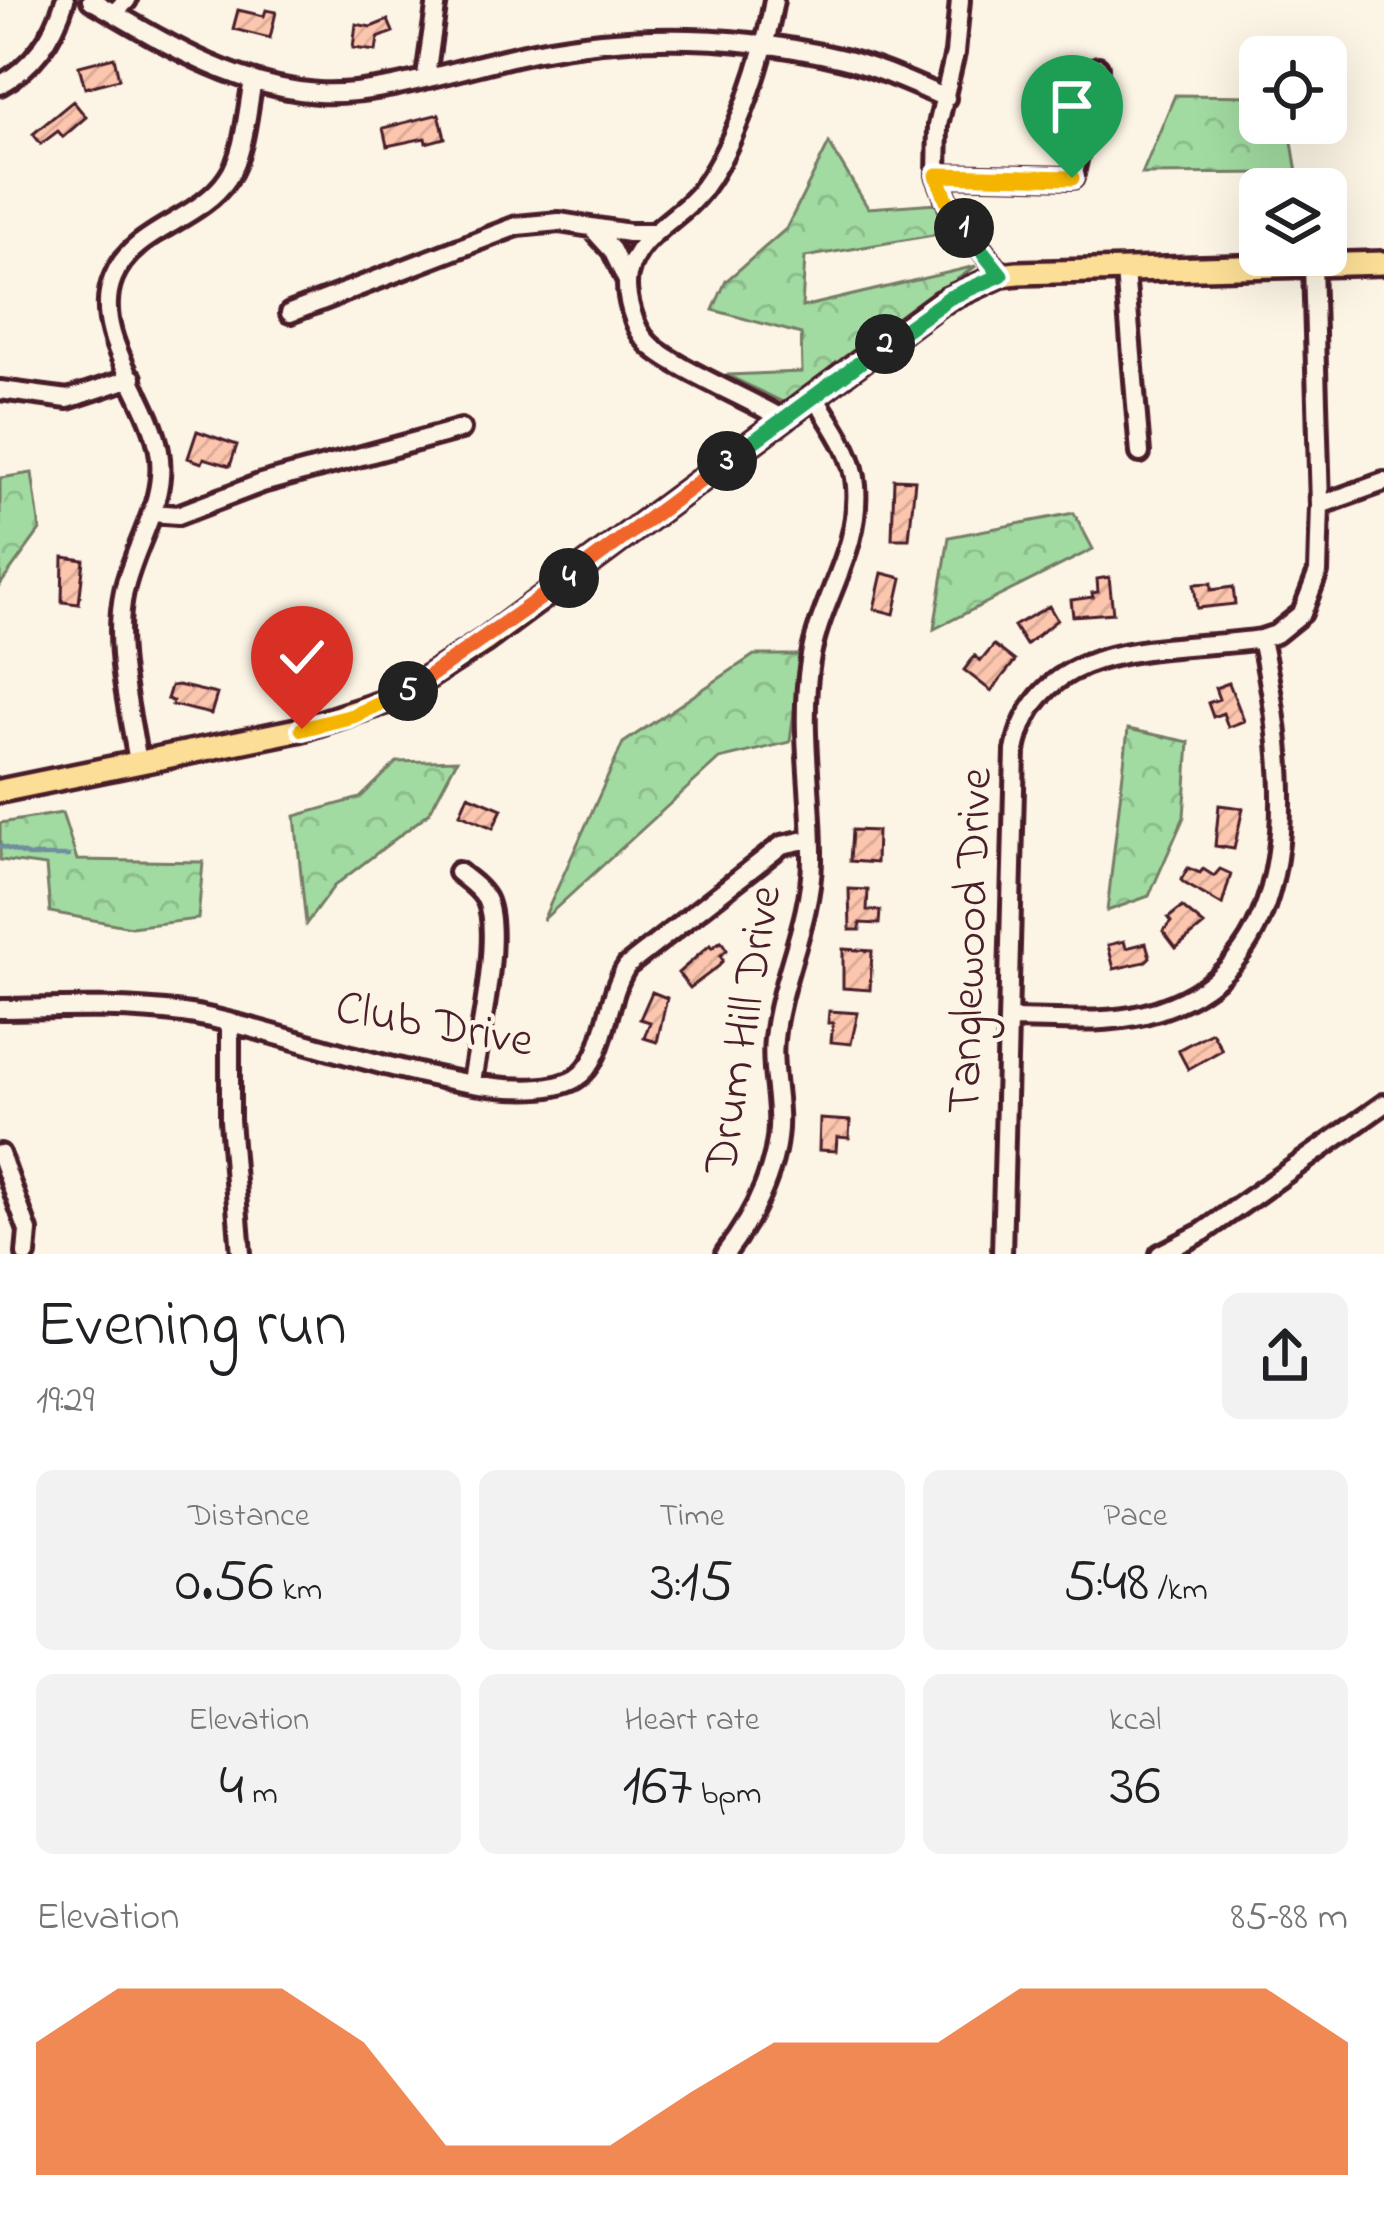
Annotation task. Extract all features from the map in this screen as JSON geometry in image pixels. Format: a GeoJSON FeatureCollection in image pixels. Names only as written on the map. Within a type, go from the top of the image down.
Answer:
{"type":"FeatureCollection","features":[{"type":"Feature","properties":{"kind":"main road"},"geometry":{"type":"LineString","coordinates":[[1347,264],[1384,263]]}},
{"type":"Feature","properties":{"kind":"main road"},"geometry":{"type":"LineString","coordinates":[[0,790],[302,729],[394,699],[466,654],[940,303],[1001,275],[1239,267]]}},
{"type":"Feature","properties":{"kind":"street"},"geometry":{"type":"LineString","coordinates":[[0,85],[39,53],[65,0]]}},
{"type":"Feature","properties":{"kind":"street"},"geometry":{"type":"LineString","coordinates":[[91,0],[120,6],[180,52],[253,81],[315,93],[339,93],[538,51],[674,39],[766,46],[859,64],[946,98]]}},
{"type":"Feature","properties":{"kind":"street"},"geometry":{"type":"LineString","coordinates":[[426,76],[437,0]]}},
{"type":"Feature","properties":{"kind":"street"},"geometry":{"type":"LineString","coordinates":[[626,279],[637,250],[652,232],[682,212],[712,175],[766,46],[775,0]]}},
{"type":"Feature","properties":{"kind":"street"},"geometry":{"type":"LineString","coordinates":[[960,0],[938,125],[937,175],[955,215],[1001,275]]}},
{"type":"Feature","properties":{"kind":"street"},"geometry":{"type":"LineString","coordinates":[[937,175],[1072,178],[1098,67]]}},
{"type":"Feature","properties":{"kind":"street"},"geometry":{"type":"LineString","coordinates":[[138,763],[122,664],[122,605],[152,513],[160,455],[154,426],[112,335],[111,281],[135,248],[198,210],[227,181],[235,167],[253,81]]}},
{"type":"Feature","properties":{"kind":"street"},"geometry":{"type":"LineString","coordinates":[[290,313],[517,226],[559,222],[652,232]]}},
{"type":"Feature","properties":{"kind":"street"},"geometry":{"type":"LineString","coordinates":[[592,228],[612,250],[626,279],[633,316],[648,344],[783,419]]}},
{"type":"Feature","properties":{"kind":"street"},"geometry":{"type":"LineString","coordinates":[[1125,271],[1140,453]]}},
{"type":"Feature","properties":{"kind":"street"},"geometry":{"type":"LineString","coordinates":[[1008,1019],[1122,1018],[1158,1011],[1206,986],[1244,947],[1268,899],[1282,815],[1279,738],[1261,639],[1290,625],[1308,602],[1318,572],[1313,276]]}},
{"type":"Feature","properties":{"kind":"street"},"geometry":{"type":"LineString","coordinates":[[0,390],[68,399],[132,378]]}},
{"type":"Feature","properties":{"kind":"street","name":"Drum Hill Drive"},"geometry":{"type":"LineString","coordinates":[[725,1254],[759,1197],[776,1145],[775,1028],[809,888],[805,737],[811,659],[850,549],[856,518],[851,458],[814,396]]}},
{"type":"Feature","properties":{"kind":"street"},"geometry":{"type":"LineString","coordinates":[[152,513],[178,515],[262,483],[461,429]]}},
{"type":"Feature","properties":{"kind":"street"},"geometry":{"type":"LineString","coordinates":[[1320,505],[1384,482]]}},
{"type":"Feature","properties":{"kind":"street","name":"Tanglewood Drive"},"geometry":{"type":"LineString","coordinates":[[1002,1254],[1015,751],[1021,729],[1037,699],[1062,675],[1093,660],[1261,639]]}},
{"type":"Feature","properties":{"kind":"street","name":"Club Drive"},"geometry":{"type":"LineString","coordinates":[[0,1010],[184,1013],[381,1065],[472,1082],[533,1087],[569,1082],[596,1057],[612,990],[627,966],[782,845],[810,839]]}},
{"type":"Feature","properties":{"kind":"street"},"geometry":{"type":"LineString","coordinates":[[458,872],[482,892],[490,911],[489,977],[472,1082]]}},
{"type":"Feature","properties":{"kind":"street"},"geometry":{"type":"LineString","coordinates":[[230,1022],[230,1120],[241,1254]]}},
{"type":"Feature","properties":{"kind":"street"},"geometry":{"type":"LineString","coordinates":[[1160,1254],[1203,1232],[1384,1104]]}},
{"type":"Feature","properties":{"kind":"street"},"geometry":{"type":"LineString","coordinates":[[0,1154],[28,1232],[26,1254]]}},
{"type":"Feature","properties":{"kind":"green space"},"geometry":{"type":"Polygon","coordinates":[[[1175,95],[1239,96],[1239,144],[1292,144],[1296,168],[1239,168],[1239,173],[1142,174],[1175,95]]]}},
{"type":"Feature","properties":{"kind":"green space"},"geometry":{"type":"Polygon","coordinates":[[[829,143],[868,208],[936,203],[945,233],[805,257],[802,307],[976,266],[785,403],[727,375],[802,372],[801,334],[713,310],[726,281],[786,229],[829,143]]]}},
{"type":"Feature","properties":{"kind":"green space"},"geometry":{"type":"Polygon","coordinates":[[[32,473],[40,530],[0,585],[0,478],[32,473]]]}},
{"type":"Feature","properties":{"kind":"green space"},"geometry":{"type":"Polygon","coordinates":[[[1074,513],[1093,549],[934,629],[949,537],[1074,513]]]}},
{"type":"Feature","properties":{"kind":"green space"},"geometry":{"type":"Polygon","coordinates":[[[754,655],[801,655],[790,742],[719,759],[543,920],[623,743],[754,655]]]}},
{"type":"Feature","properties":{"kind":"green space"},"geometry":{"type":"Polygon","coordinates":[[[1128,729],[1189,742],[1184,817],[1149,896],[1107,911],[1128,729]]]}},
{"type":"Feature","properties":{"kind":"green space"},"geometry":{"type":"Polygon","coordinates":[[[457,760],[429,813],[334,886],[306,924],[295,816],[360,798],[397,762],[457,760]]]}},
{"type":"Feature","properties":{"kind":"green space"},"geometry":{"type":"Polygon","coordinates":[[[62,813],[77,860],[203,862],[198,919],[131,927],[50,912],[46,866],[0,860],[0,823],[62,813]]]}},
{"type":"Feature","properties":{"kind":"building"},"geometry":{"type":"Polygon","coordinates":[[[238,10],[264,16],[266,10],[276,12],[270,38],[233,29],[238,10]]]}},
{"type":"Feature","properties":{"kind":"building"},"geometry":{"type":"Polygon","coordinates":[[[388,20],[393,32],[378,38],[376,51],[353,48],[356,24],[371,27],[388,20]]]}},
{"type":"Feature","properties":{"kind":"building"},"geometry":{"type":"Polygon","coordinates":[[[114,57],[119,79],[85,88],[79,66],[114,57]]]}},
{"type":"Feature","properties":{"kind":"building"},"geometry":{"type":"Polygon","coordinates":[[[73,101],[86,117],[63,137],[58,131],[41,144],[33,134],[73,101]]]}},
{"type":"Feature","properties":{"kind":"building"},"geometry":{"type":"Polygon","coordinates":[[[439,114],[445,138],[387,146],[383,128],[439,114]]]}},
{"type":"Feature","properties":{"kind":"building"},"geometry":{"type":"Polygon","coordinates":[[[197,431],[237,445],[230,466],[188,458],[197,431]]]}},
{"type":"Feature","properties":{"kind":"building"},"geometry":{"type":"Polygon","coordinates":[[[894,479],[915,480],[909,539],[892,539],[894,479]]]}},
{"type":"Feature","properties":{"kind":"building"},"geometry":{"type":"Polygon","coordinates":[[[63,557],[84,560],[79,604],[62,602],[63,557]]]}},
{"type":"Feature","properties":{"kind":"building"},"geometry":{"type":"Polygon","coordinates":[[[882,573],[902,578],[894,614],[874,609],[882,573]]]}},
{"type":"Feature","properties":{"kind":"building"},"geometry":{"type":"Polygon","coordinates":[[[1109,577],[1113,613],[1073,616],[1071,600],[1093,597],[1098,592],[1097,579],[1109,577]]]}},
{"type":"Feature","properties":{"kind":"building"},"geometry":{"type":"Polygon","coordinates":[[[1211,583],[1211,590],[1233,587],[1235,604],[1197,608],[1194,584],[1211,583]]]}},
{"type":"Feature","properties":{"kind":"building"},"geometry":{"type":"Polygon","coordinates":[[[1049,606],[1057,620],[1026,645],[1014,626],[1049,606]]]}},
{"type":"Feature","properties":{"kind":"building"},"geometry":{"type":"Polygon","coordinates":[[[994,645],[1015,661],[991,691],[964,670],[975,656],[981,661],[994,645]]]}},
{"type":"Feature","properties":{"kind":"building"},"geometry":{"type":"Polygon","coordinates":[[[1229,683],[1244,721],[1228,727],[1223,713],[1213,717],[1208,703],[1219,699],[1215,688],[1229,683]]]}},
{"type":"Feature","properties":{"kind":"building"},"geometry":{"type":"Polygon","coordinates":[[[171,686],[217,694],[211,714],[172,705],[167,699],[171,686]]]}},
{"type":"Feature","properties":{"kind":"building"},"geometry":{"type":"Polygon","coordinates":[[[468,795],[502,809],[493,828],[460,814],[468,795]]]}},
{"type":"Feature","properties":{"kind":"building"},"geometry":{"type":"Polygon","coordinates":[[[1219,805],[1243,808],[1234,849],[1215,846],[1219,805]]]}},
{"type":"Feature","properties":{"kind":"building"},"geometry":{"type":"Polygon","coordinates":[[[852,830],[877,831],[876,863],[850,861],[852,830]]]}},
{"type":"Feature","properties":{"kind":"building"},"geometry":{"type":"Polygon","coordinates":[[[1188,868],[1214,876],[1220,869],[1231,874],[1222,905],[1181,880],[1188,868]]]}},
{"type":"Feature","properties":{"kind":"building"},"geometry":{"type":"Polygon","coordinates":[[[849,889],[868,890],[867,910],[880,911],[879,924],[860,923],[860,930],[850,930],[849,889]]]}},
{"type":"Feature","properties":{"kind":"building"},"geometry":{"type":"Polygon","coordinates":[[[1182,907],[1204,925],[1176,948],[1163,931],[1171,922],[1168,918],[1182,907]]]}},
{"type":"Feature","properties":{"kind":"building"},"geometry":{"type":"Polygon","coordinates":[[[721,941],[727,950],[720,956],[723,960],[690,988],[678,973],[721,941]]]}},
{"type":"Feature","properties":{"kind":"building"},"geometry":{"type":"Polygon","coordinates":[[[1124,941],[1126,948],[1146,943],[1150,957],[1114,969],[1108,945],[1124,941]]]}},
{"type":"Feature","properties":{"kind":"building"},"geometry":{"type":"Polygon","coordinates":[[[843,949],[872,951],[870,990],[843,988],[843,949]]]}},
{"type":"Feature","properties":{"kind":"building"},"geometry":{"type":"Polygon","coordinates":[[[652,992],[667,998],[657,1042],[644,1038],[650,1022],[640,1019],[652,992]]]}},
{"type":"Feature","properties":{"kind":"building"},"geometry":{"type":"Polygon","coordinates":[[[829,1011],[858,1013],[851,1044],[831,1042],[829,1011]]]}},
{"type":"Feature","properties":{"kind":"building"},"geometry":{"type":"Polygon","coordinates":[[[1212,1032],[1222,1050],[1188,1069],[1178,1050],[1212,1032]]]}},
{"type":"Feature","properties":{"kind":"building"},"geometry":{"type":"Polygon","coordinates":[[[820,1119],[850,1121],[849,1138],[837,1137],[836,1151],[819,1150],[820,1119]]]}},
{"type":"Feature","properties":{"kind":"waterway"},"geometry":{"type":"LineString","coordinates":[[0,846],[29,856],[69,856]]}},
{"type":"Feature","properties":{"kind":"route"},"geometry":{"type":"LineString","coordinates":[[302,729],[353,716],[431,677],[940,303],[1001,275],[963,227],[937,175],[1072,178]]}}]}
